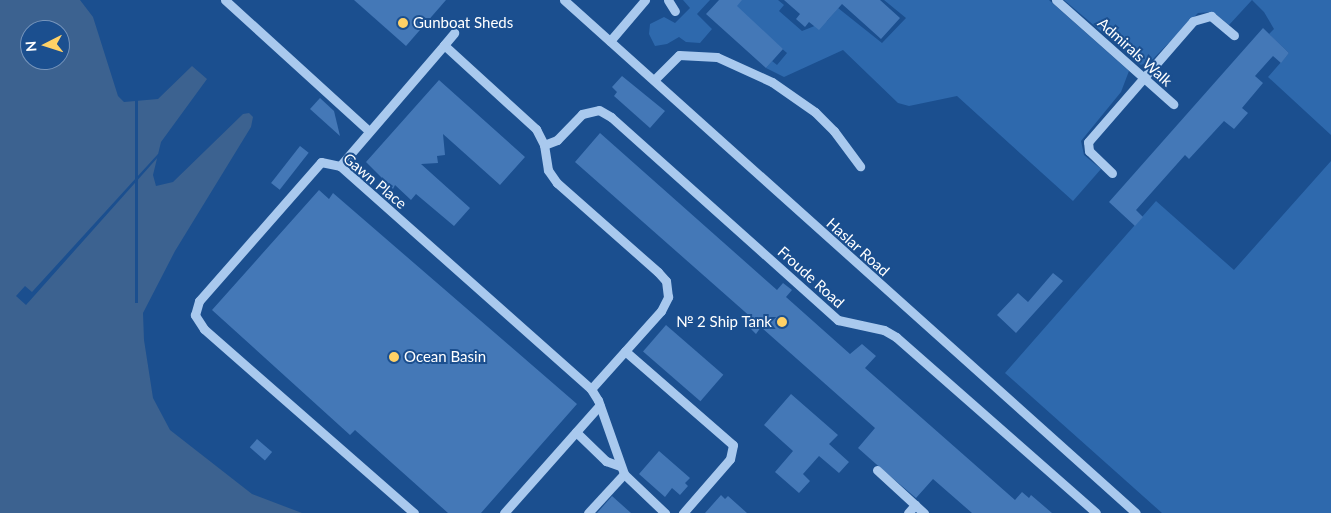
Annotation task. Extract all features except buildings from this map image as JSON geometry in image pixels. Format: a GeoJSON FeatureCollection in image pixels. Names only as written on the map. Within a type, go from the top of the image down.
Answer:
{"type":"FeatureCollection","features":[{"type":"Feature","properties":{"kind":"street"},"geometry":{"type":"LineString","coordinates":[[225,0],[369,131]]}},
{"type":"Feature","properties":{"kind":"street","name":"Haslar Road"},"geometry":{"type":"LineString","coordinates":[[564,0],[1136,513]]}},
{"type":"Feature","properties":{"kind":"street"},"geometry":{"type":"LineString","coordinates":[[610,41],[645,0]]}},
{"type":"Feature","properties":{"kind":"street"},"geometry":{"type":"LineString","coordinates":[[668,0],[675,12]]}},
{"type":"Feature","properties":{"kind":"street","name":"Admirals Walk"},"geometry":{"type":"LineString","coordinates":[[1056,0],[1173,104]]}},
{"type":"Feature","properties":{"kind":"street"},"geometry":{"type":"LineString","coordinates":[[1112,173],[1090,151],[1088,142],[1144,78],[1199,17],[1213,17],[1234,35]]}},
{"type":"Feature","properties":{"kind":"street"},"geometry":{"type":"LineString","coordinates":[[340,166],[454,33]]}},
{"type":"Feature","properties":{"kind":"street"},"geometry":{"type":"LineString","coordinates":[[444,46],[536,130],[544,146],[548,170],[557,183],[666,281],[666,304],[591,389]]}},
{"type":"Feature","properties":{"kind":"street"},"geometry":{"type":"LineString","coordinates":[[654,80],[679,55],[717,57],[772,82],[815,112],[834,131],[860,166]]}},
{"type":"Feature","properties":{"kind":"street","name":"Froude Road"},"geometry":{"type":"LineString","coordinates":[[544,146],[557,140],[585,113],[599,110],[611,117],[833,315],[845,323],[881,330],[896,337],[1096,513]]}},
{"type":"Feature","properties":{"kind":"street","name":"Gawn Place"},"geometry":{"type":"LineString","coordinates":[[414,513],[204,328],[195,315],[199,301],[315,166],[326,162],[340,166],[591,389],[600,405],[622,470]]}},
{"type":"Feature","properties":{"kind":"street"},"geometry":{"type":"LineString","coordinates":[[625,351],[733,445],[730,459],[683,513]]}},
{"type":"Feature","properties":{"kind":"street"},"geometry":{"type":"LineString","coordinates":[[504,513],[600,405]]}},
{"type":"Feature","properties":{"kind":"street"},"geometry":{"type":"LineString","coordinates":[[576,432],[609,464],[622,470],[665,513]]}},
{"type":"Feature","properties":{"kind":"street"},"geometry":{"type":"LineString","coordinates":[[588,513],[622,470]]}},
{"type":"Feature","properties":{"kind":"street"},"geometry":{"type":"LineString","coordinates":[[877,470],[924,513]]}},
{"type":"Feature","properties":{"kind":"street"},"geometry":{"type":"LineString","coordinates":[[908,513],[915,505]]}},
{"type":"Feature","properties":{"kind":"shaded area"},"geometry":{"type":"Polygon","coordinates":[[[0,0],[80,0],[93,17],[118,96],[124,102],[158,99],[192,66],[207,79],[161,142],[153,175],[156,186],[173,182],[243,114],[249,113],[253,117],[251,127],[175,251],[143,313],[144,340],[153,398],[170,430],[252,494],[302,513],[0,513],[0,0]]]}},
{"type":"Feature","properties":{"kind":"shaded area"},"geometry":{"type":"Polygon","coordinates":[[[683,0],[710,0],[697,14],[712,29],[700,43],[686,42],[679,37],[667,44],[655,46],[649,34],[650,24],[664,17],[675,23],[690,8],[683,0]]]}},
{"type":"Feature","properties":{"kind":"shaded area"},"geometry":{"type":"Polygon","coordinates":[[[725,0],[778,0],[784,5],[779,11],[802,31],[827,21],[838,8],[882,43],[906,18],[884,0],[1049,0],[1129,71],[1121,92],[1081,141],[1084,155],[1101,169],[1073,201],[957,96],[909,106],[898,103],[843,50],[784,77],[766,68],[772,61],[777,65],[787,53],[725,0]]]}},
{"type":"Feature","properties":{"kind":"shaded area"},"geometry":{"type":"Polygon","coordinates":[[[1064,0],[1252,0],[1229,25],[1213,12],[1198,13],[1153,59],[1141,65],[1064,0]]]}},
{"type":"Feature","properties":{"kind":"shaded area"},"geometry":{"type":"Polygon","coordinates":[[[1252,0],[1331,0],[1331,135],[1268,77],[1289,53],[1269,34],[1274,29],[1264,12],[1252,0]]]}},
{"type":"Feature","properties":{"kind":"shaded area"},"geometry":{"type":"Polygon","coordinates":[[[1331,161],[1331,513],[1162,513],[1005,373],[1156,201],[1234,270],[1331,161]]]}},
{"type":"Feature","properties":{"kind":"pier"},"geometry":{"type":"Polygon","coordinates":[[[135,100],[138,100],[138,303],[135,303],[135,100]]]}},
{"type":"Feature","properties":{"kind":"pier"},"geometry":{"type":"Polygon","coordinates":[[[158,154],[159,156],[26,305],[16,296],[25,286],[32,292],[158,154]]]}},
{"type":"Feature","properties":{"kind":"place","name":"Gunboat Sheds"},"geometry":{"type":"Point","coordinates":[403,23]}},
{"type":"Feature","properties":{"kind":"place","name":"№ 2 Ship Tank"},"geometry":{"type":"Point","coordinates":[782,322]}},
{"type":"Feature","properties":{"kind":"place","name":"Ocean Basin"},"geometry":{"type":"Point","coordinates":[394,357]}}]}
